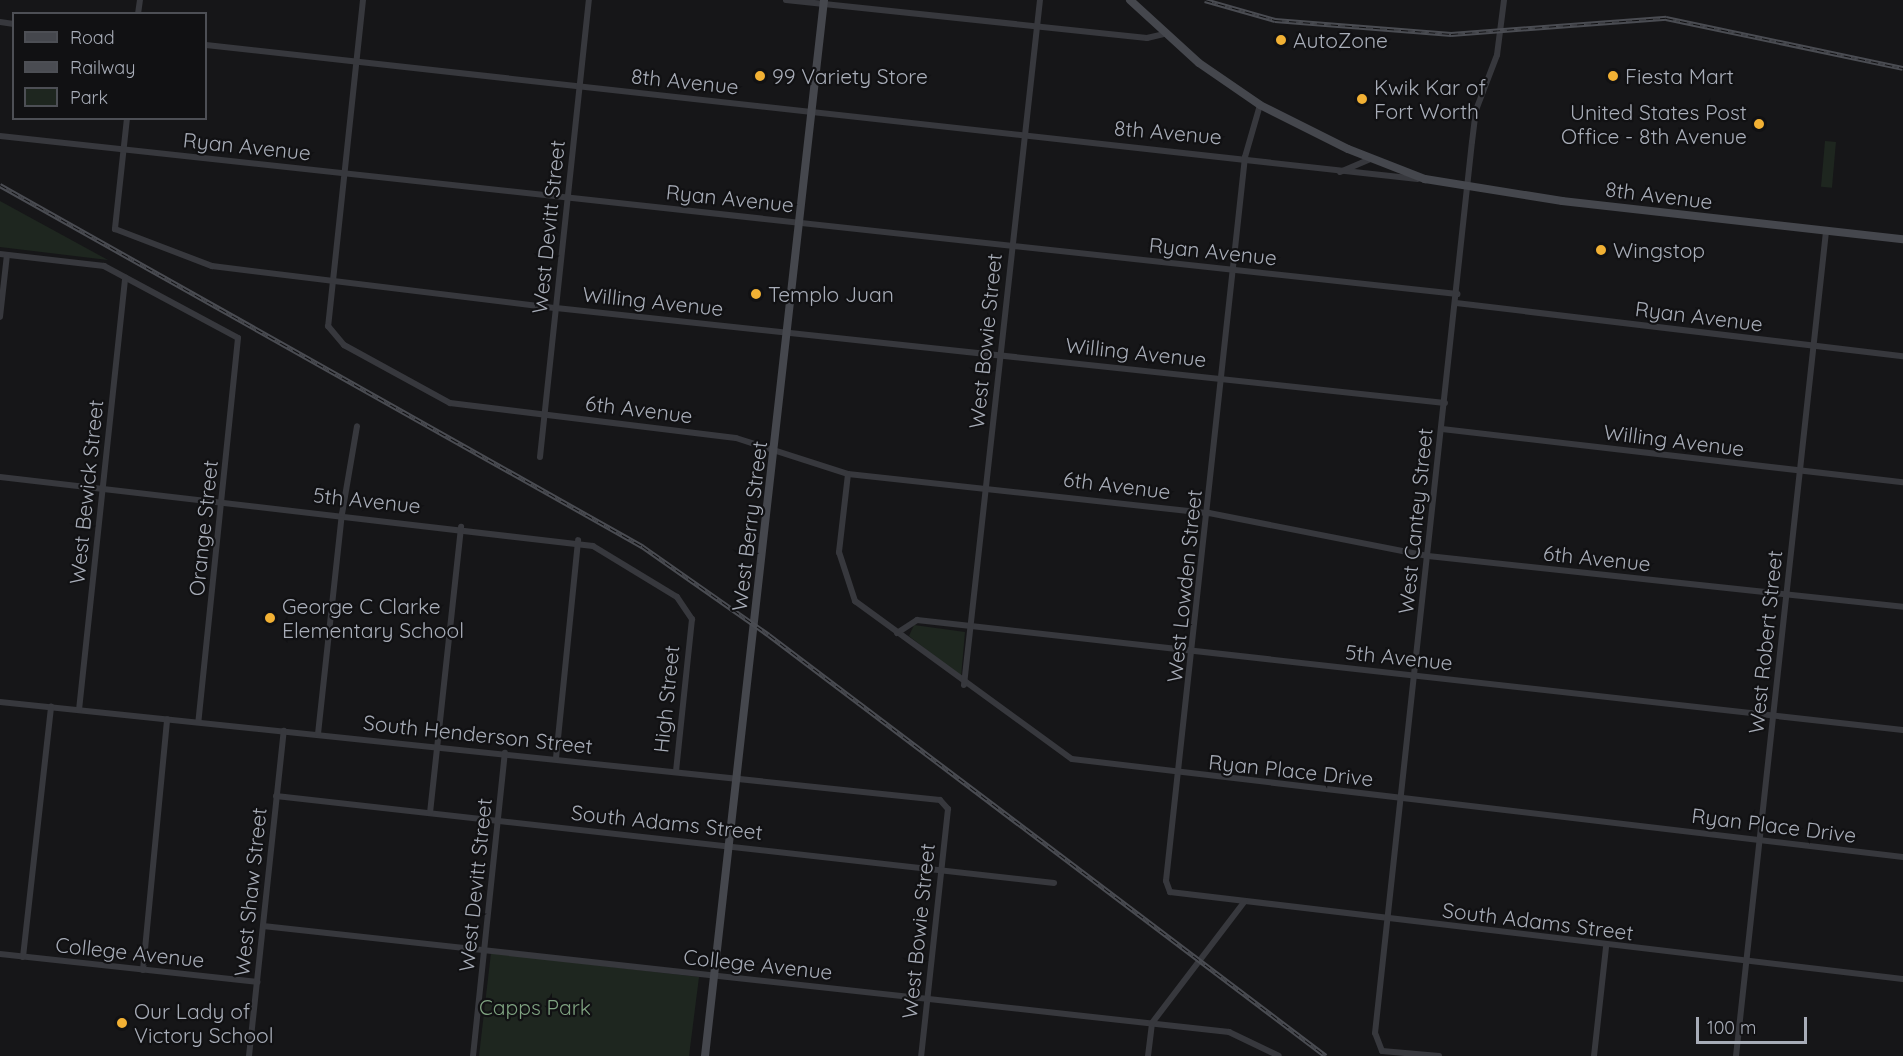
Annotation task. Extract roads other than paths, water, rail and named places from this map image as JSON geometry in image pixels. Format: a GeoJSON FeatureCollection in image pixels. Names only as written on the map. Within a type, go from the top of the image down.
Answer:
{"type":"FeatureCollection","features":[{"type":"Feature","properties":{"kind":"main road"},"geometry":{"type":"LineString","coordinates":[[1130,0],[1164,33],[1260,105],[1370,159],[1425,179]]}},
{"type":"Feature","properties":{"kind":"main road","name":"West Berry Street"},"geometry":{"type":"LineString","coordinates":[[705,1056],[739,777],[824,2]]}},
{"type":"Feature","properties":{"kind":"main road","name":"8th Avenue"},"geometry":{"type":"LineString","coordinates":[[1425,179],[1469,187],[1903,239]]}},
{"type":"Feature","properties":{"kind":"street"},"geometry":{"type":"LineString","coordinates":[[333,283],[363,0]]}},
{"type":"Feature","properties":{"kind":"street","name":"West Devitt Street"},"geometry":{"type":"LineString","coordinates":[[540,457],[589,0]]}},
{"type":"Feature","properties":{"kind":"street"},"geometry":{"type":"LineString","coordinates":[[786,0],[824,2],[1147,39],[1164,33]]}},
{"type":"Feature","properties":{"kind":"street","name":"West Bowie Street"},"geometry":{"type":"LineString","coordinates":[[964,685],[1040,0]]}},
{"type":"Feature","properties":{"kind":"street","name":"West Cantey Street"},"geometry":{"type":"LineString","coordinates":[[1439,1056],[1377,1048],[1388,918],[1476,110],[1497,55],[1504,0]]}},
{"type":"Feature","properties":{"kind":"street","name":"8th Avenue"},"geometry":{"type":"LineString","coordinates":[[207,45],[1024,137],[1245,157],[1340,172],[1425,179]]}},
{"type":"Feature","properties":{"kind":"street","name":"West Lowden Street"},"geometry":{"type":"LineString","coordinates":[[1170,892],[1166,881],[1194,651],[1245,157],[1260,105]]}},
{"type":"Feature","properties":{"kind":"street"},"geometry":{"type":"LineString","coordinates":[[123,150],[127,120]]}},
{"type":"Feature","properties":{"kind":"street","name":"Ryan Avenue"},"geometry":{"type":"LineString","coordinates":[[0,136],[1457,294]]}},
{"type":"Feature","properties":{"kind":"street","name":"Willing Avenue"},"geometry":{"type":"LineString","coordinates":[[123,150],[115,229],[212,266],[333,283],[556,308],[789,331],[1445,403]]}},
{"type":"Feature","properties":{"kind":"street"},"geometry":{"type":"LineString","coordinates":[[1340,172],[1370,159]]}},
{"type":"Feature","properties":{"kind":"street","name":"West Robert Street"},"geometry":{"type":"LineString","coordinates":[[1736,1056],[1826,231]]}},
{"type":"Feature","properties":{"kind":"street"},"geometry":{"type":"LineString","coordinates":[[0,317],[3,255],[104,266],[126,277]]}},
{"type":"Feature","properties":{"kind":"street","name":"Orange Street"},"geometry":{"type":"LineString","coordinates":[[126,277],[238,338],[198,722]]}},
{"type":"Feature","properties":{"kind":"street","name":"West Bewick Street"},"geometry":{"type":"LineString","coordinates":[[79,710],[126,277]]}},
{"type":"Feature","properties":{"kind":"street","name":"6th Avenue"},"geometry":{"type":"LineString","coordinates":[[333,283],[328,326],[344,345],[450,404],[544,414],[776,448],[848,474],[987,486],[1209,513],[1428,556],[1903,607]]}},
{"type":"Feature","properties":{"kind":"street","name":"Ryan Avenue"},"geometry":{"type":"LineString","coordinates":[[1456,303],[1903,356]]}},
{"type":"Feature","properties":{"kind":"street"},"geometry":{"type":"LineString","coordinates":[[318,734],[342,514],[357,426]]}},
{"type":"Feature","properties":{"kind":"street","name":"Willing Avenue"},"geometry":{"type":"LineString","coordinates":[[1442,429],[1903,483]]}},
{"type":"Feature","properties":{"kind":"street","name":"Ryan Place Drive"},"geometry":{"type":"LineString","coordinates":[[848,474],[839,534],[841,570],[855,601],[964,685],[1072,759],[1180,774],[1903,857]]}},
{"type":"Feature","properties":{"kind":"street","name":"5th Avenue"},"geometry":{"type":"LineString","coordinates":[[0,477],[578,540],[677,597],[692,619],[690,632]]}},
{"type":"Feature","properties":{"kind":"street"},"geometry":{"type":"LineString","coordinates":[[430,813],[461,527]]}},
{"type":"Feature","properties":{"kind":"street"},"geometry":{"type":"LineString","coordinates":[[556,758],[578,540]]}},
{"type":"Feature","properties":{"kind":"street","name":"5th Avenue"},"geometry":{"type":"LineString","coordinates":[[897,633],[917,620],[1903,730]]}},
{"type":"Feature","properties":{"kind":"street","name":"High Street"},"geometry":{"type":"LineString","coordinates":[[676,770],[690,632]]}},
{"type":"Feature","properties":{"kind":"street","name":"South Henderson Street"},"geometry":{"type":"LineString","coordinates":[[0,702],[739,777],[940,800],[948,809]]}},
{"type":"Feature","properties":{"kind":"street"},"geometry":{"type":"LineString","coordinates":[[23,957],[51,707]]}},
{"type":"Feature","properties":{"kind":"street"},"geometry":{"type":"LineString","coordinates":[[143,970],[167,719]]}},
{"type":"Feature","properties":{"kind":"street","name":"West Shaw Street"},"geometry":{"type":"LineString","coordinates":[[249,1056],[284,731]]}},
{"type":"Feature","properties":{"kind":"street","name":"West Devitt Street"},"geometry":{"type":"LineString","coordinates":[[473,1056],[505,753]]}},
{"type":"Feature","properties":{"kind":"street","name":"South Adams Street"},"geometry":{"type":"LineString","coordinates":[[276,796],[731,845],[1054,883]]}},
{"type":"Feature","properties":{"kind":"street","name":"West Bowie Street"},"geometry":{"type":"LineString","coordinates":[[921,1056],[948,809]]}},
{"type":"Feature","properties":{"kind":"street","name":"South Adams Street"},"geometry":{"type":"LineString","coordinates":[[1170,892],[1606,947],[1903,980]]}},
{"type":"Feature","properties":{"kind":"street"},"geometry":{"type":"LineString","coordinates":[[1148,1056],[1152,1023],[1245,901]]}},
{"type":"Feature","properties":{"kind":"street","name":"College Avenue"},"geometry":{"type":"LineString","coordinates":[[263,926],[485,948],[716,976],[1152,1023],[1248,1038],[1279,1056]]}},
{"type":"Feature","properties":{"kind":"street"},"geometry":{"type":"LineString","coordinates":[[1594,1056],[1606,947]]}},
{"type":"Feature","properties":{"kind":"street","name":"College Avenue"},"geometry":{"type":"LineString","coordinates":[[0,954],[257,982]]}},
{"type":"Feature","properties":{"kind":"railway"},"geometry":{"type":"LineString","coordinates":[[1205,0],[1275,20],[1451,34],[1666,18],[1903,68]]}},
{"type":"Feature","properties":{"kind":"railway"},"geometry":{"type":"LineString","coordinates":[[0,185],[642,546],[769,635],[1326,1056]]}},
{"type":"Feature","properties":{"kind":"place","name":"AutoZone"},"geometry":{"type":"Point","coordinates":[1281,40]}},
{"type":"Feature","properties":{"kind":"place","name":"99 Variety Store"},"geometry":{"type":"Point","coordinates":[760,76]}},
{"type":"Feature","properties":{"kind":"place","name":"Fiesta Mart"},"geometry":{"type":"Point","coordinates":[1613,76]}},
{"type":"Feature","properties":{"kind":"place","name":"Kwik Kar of Fort Worth"},"geometry":{"type":"Point","coordinates":[1362,99]}},
{"type":"Feature","properties":{"kind":"place","name":"United States Post Office - 8th Avenue"},"geometry":{"type":"Point","coordinates":[1759,124]}},
{"type":"Feature","properties":{"kind":"place","name":"Wingstop"},"geometry":{"type":"Point","coordinates":[1601,250]}},
{"type":"Feature","properties":{"kind":"place","name":"Templo Juan"},"geometry":{"type":"Point","coordinates":[756,294]}},
{"type":"Feature","properties":{"kind":"place","name":"George C Clarke Elementary School"},"geometry":{"type":"Point","coordinates":[270,618]}},
{"type":"Feature","properties":{"kind":"place","name":"Our Lady of Victory School"},"geometry":{"type":"Point","coordinates":[122,1023]}},
{"type":"Feature","properties":{"kind":"park label","name":"Capps Park"},"geometry":{"type":"Point","coordinates":[535,1007]}}]}
